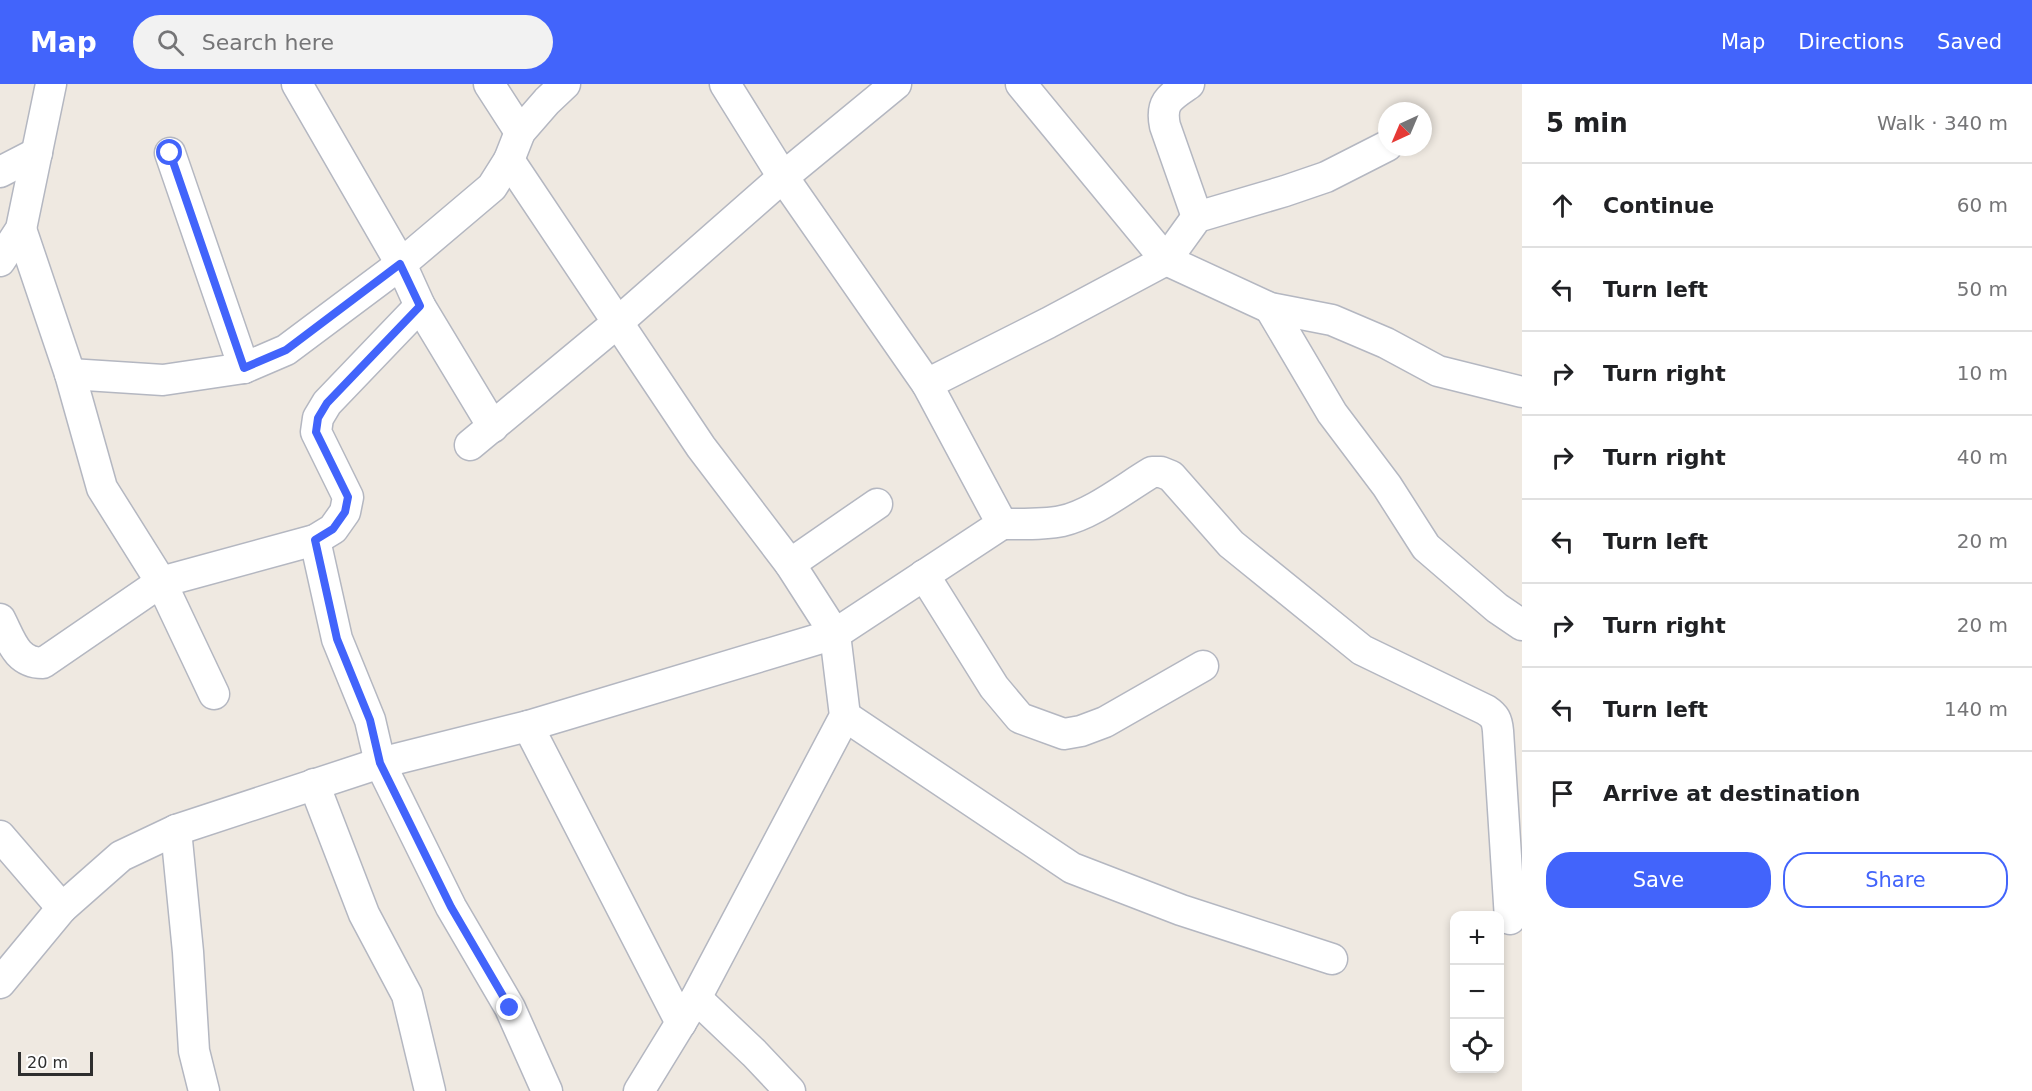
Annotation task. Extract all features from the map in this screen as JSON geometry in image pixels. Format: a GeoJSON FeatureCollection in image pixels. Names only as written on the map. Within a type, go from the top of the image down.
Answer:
{"type":"FeatureCollection","features":[{"type":"Feature","properties":{"kind":"street"},"geometry":{"type":"LineString","coordinates":[[0,261],[21,229],[51,84]]}},
{"type":"Feature","properties":{"kind":"street"},"geometry":{"type":"LineString","coordinates":[[297,84],[400,264],[481,436],[618,323],[783,177],[896,84]]}},
{"type":"Feature","properties":{"kind":"street"},"geometry":{"type":"LineString","coordinates":[[489,84],[520,132]]}},
{"type":"Feature","properties":{"kind":"street"},"geometry":{"type":"LineString","coordinates":[[70,374],[164,380],[244,368],[286,350],[400,264],[492,186],[509,160],[520,132],[565,84]]}},
{"type":"Feature","properties":{"kind":"street"},"geometry":{"type":"LineString","coordinates":[[725,84],[783,177],[927,384],[1002,524]]}},
{"type":"Feature","properties":{"kind":"street"},"geometry":{"type":"LineString","coordinates":[[1021,84],[1166,260],[1270,308],[1332,320],[1386,343],[1438,371],[1522,392]]}},
{"type":"Feature","properties":{"kind":"street"},"geometry":{"type":"LineString","coordinates":[[1189,84],[1166,103],[1162,114],[1197,217]]}},
{"type":"Feature","properties":{"kind":"street"},"geometry":{"type":"LineString","coordinates":[[927,384],[1166,260],[1197,217],[1326,177],[1378,151]]}},
{"type":"Feature","properties":{"kind":"street"},"geometry":{"type":"LineString","coordinates":[[0,172],[37,153]]}},
{"type":"Feature","properties":{"kind":"street"},"geometry":{"type":"LineString","coordinates":[[170,153],[244,368]]}},
{"type":"Feature","properties":{"kind":"street"},"geometry":{"type":"LineString","coordinates":[[509,160],[702,447],[790,564],[836,634],[845,716],[689,1011],[639,1091]]}},
{"type":"Feature","properties":{"kind":"street"},"geometry":{"type":"LineString","coordinates":[[21,229],[70,374],[102,488],[161,582],[214,694]]}},
{"type":"Feature","properties":{"kind":"street"},"geometry":{"type":"LineString","coordinates":[[0,619],[18,653],[30,663],[43,663],[161,582],[315,540],[333,529],[345,512],[348,497],[316,432],[318,418],[327,403],[420,306]]}},
{"type":"Feature","properties":{"kind":"street"},"geometry":{"type":"LineString","coordinates":[[1270,308],[1332,413],[1387,486],[1426,548],[1497,608],[1522,625]]}},
{"type":"Feature","properties":{"kind":"street"},"geometry":{"type":"LineString","coordinates":[[0,983],[62,908],[121,856],[176,830],[380,763],[528,726],[836,634],[1002,524],[1042,523],[1079,516],[1152,472],[1161,471],[1171,476],[1231,544],[1362,650],[1493,715],[1497,721],[1498,731],[1510,919]]}},
{"type":"Feature","properties":{"kind":"street"},"geometry":{"type":"LineString","coordinates":[[790,564],[877,504]]}},
{"type":"Feature","properties":{"kind":"street"},"geometry":{"type":"LineString","coordinates":[[315,540],[337,639],[370,720],[380,763],[451,907],[510,1008],[547,1091]]}},
{"type":"Feature","properties":{"kind":"street"},"geometry":{"type":"LineString","coordinates":[[924,575],[994,687],[1020,718],[1064,734],[1082,731],[1105,722],[1203,666]]}},
{"type":"Feature","properties":{"kind":"street"},"geometry":{"type":"LineString","coordinates":[[845,716],[1072,868],[1181,910],[1332,959]]}},
{"type":"Feature","properties":{"kind":"street"},"geometry":{"type":"LineString","coordinates":[[528,726],[689,1011],[754,1053],[790,1091]]}},
{"type":"Feature","properties":{"kind":"street"},"geometry":{"type":"LineString","coordinates":[[314,784],[364,914],[406,995],[430,1091]]}},
{"type":"Feature","properties":{"kind":"street"},"geometry":{"type":"LineString","coordinates":[[176,830],[188,952],[194,1051],[204,1091]]}},
{"type":"Feature","properties":{"kind":"street"},"geometry":{"type":"LineString","coordinates":[[0,836],[62,908]]}},
{"type":"Feature","properties":{"kind":"route"},"geometry":{"type":"LineString","coordinates":[[170,153],[244,368],[286,350],[400,264],[420,306],[327,403],[318,418],[316,432],[348,497],[345,512],[333,529],[315,540],[337,639],[370,720],[380,763],[451,907],[510,1008]]}}]}
